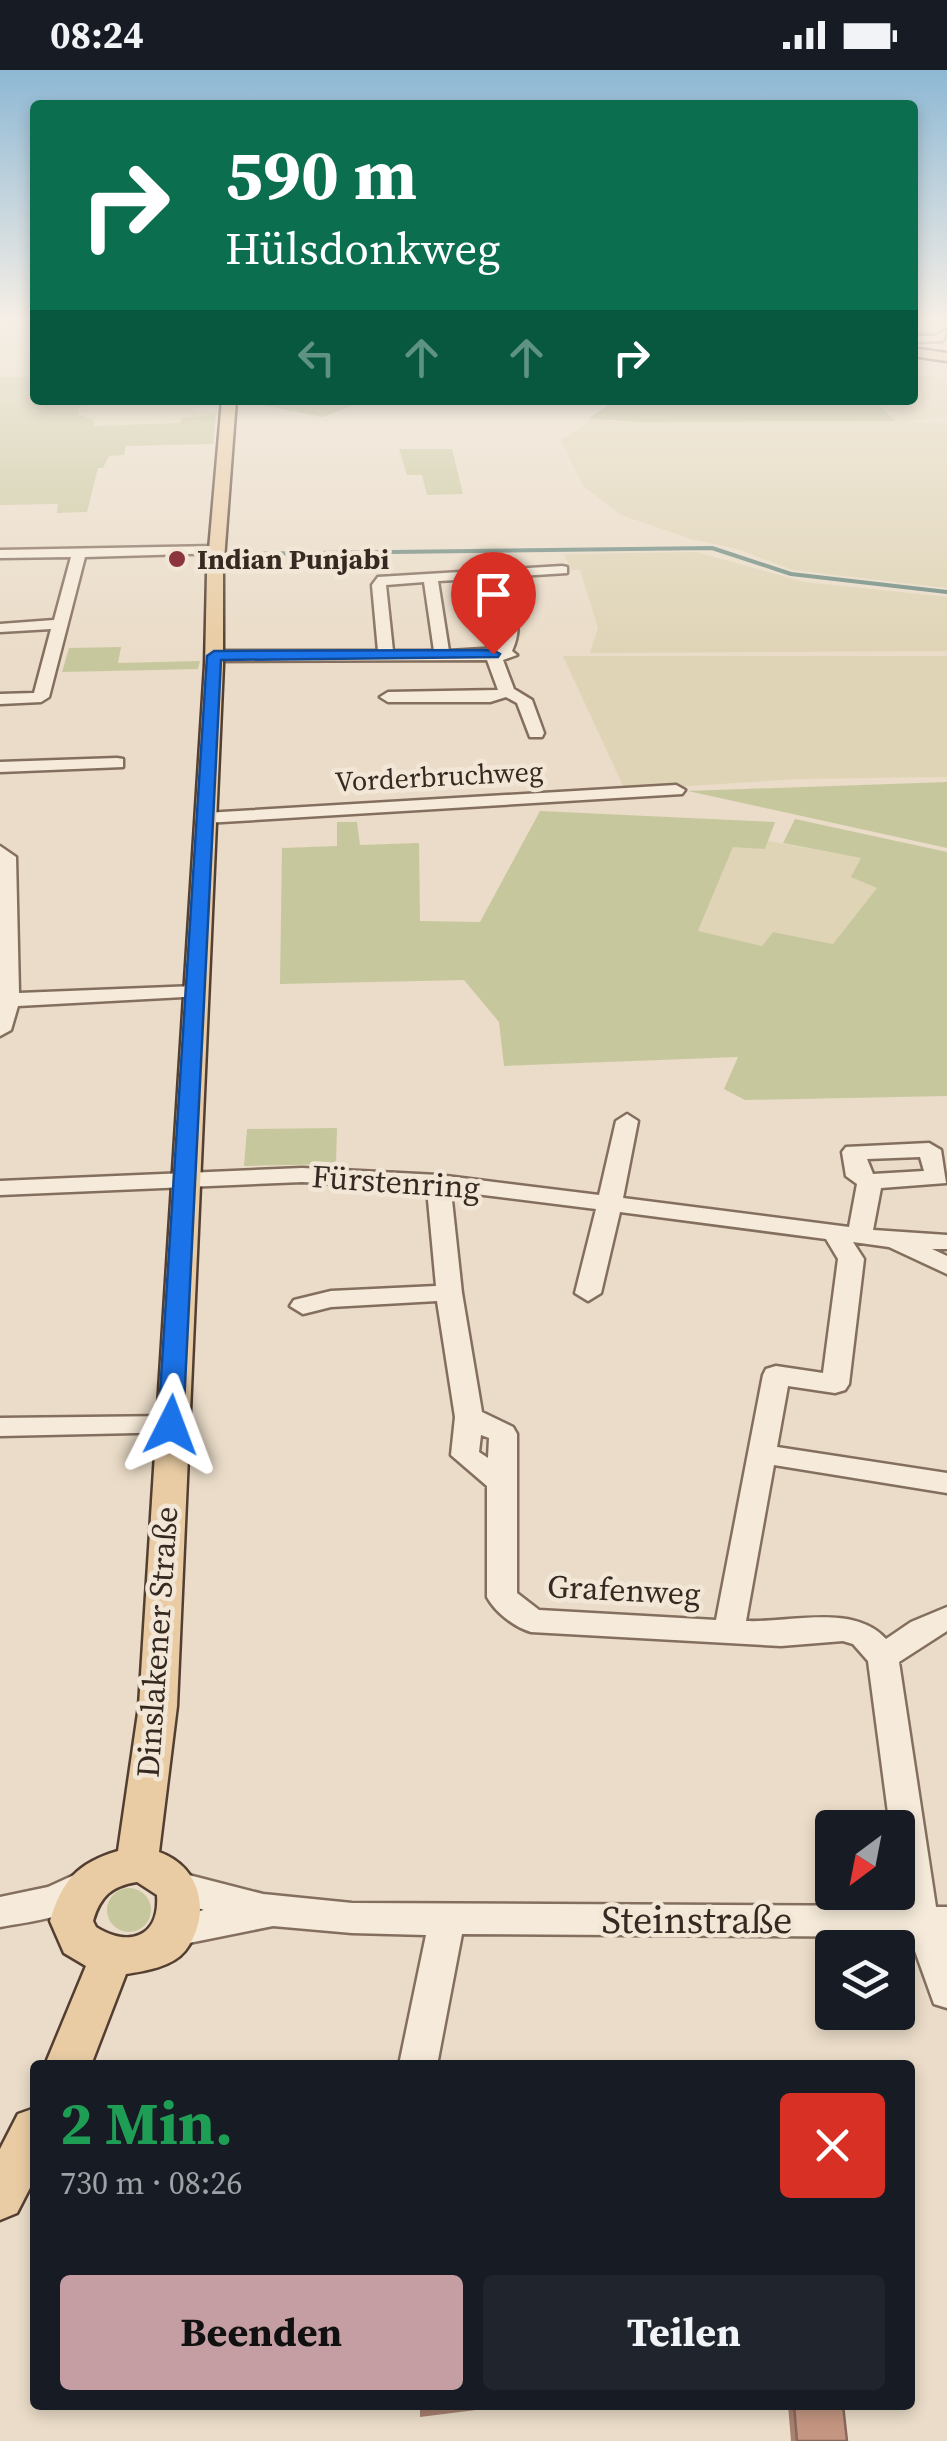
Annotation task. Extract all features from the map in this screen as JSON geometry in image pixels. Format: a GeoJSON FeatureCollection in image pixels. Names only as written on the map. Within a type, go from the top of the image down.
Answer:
{"type":"FeatureCollection","features":[{"type":"Feature","properties":{"kind":"main road","name":"Dinslakener Straße"},"geometry":{"type":"LineString","coordinates":[[138,1865],[158,1706],[217,550],[227,430]]}},
{"type":"Feature","properties":{"kind":"main road"},"geometry":{"type":"LineString","coordinates":[[138,1865],[154,1868],[178,1887],[181,1916],[174,1931],[146,1953],[110,1957],[94,1952],[74,1930],[72,1914],[77,1898],[91,1882],[119,1867],[138,1865]]}},
{"type":"Feature","properties":{"kind":"main road"},"geometry":{"type":"LineString","coordinates":[[70,2060],[110,1957]]}},
{"type":"Feature","properties":{"kind":"main road"},"geometry":{"type":"LineString","coordinates":[[0,2197],[30,2140]]}},
{"type":"Feature","properties":{"kind":"street"},"geometry":{"type":"LineString","coordinates":[[0,554],[217,550]]}},
{"type":"Feature","properties":{"kind":"street"},"geometry":{"type":"LineString","coordinates":[[0,699],[41,697],[79,553]]}},
{"type":"Feature","properties":{"kind":"street"},"geometry":{"type":"LineString","coordinates":[[386,654],[379,586],[382,580],[562,570]]}},
{"type":"Feature","properties":{"kind":"street"},"geometry":{"type":"LineString","coordinates":[[430,576],[442,654]]}},
{"type":"Feature","properties":{"kind":"street"},"geometry":{"type":"LineString","coordinates":[[478,576],[507,605],[512,623],[501,655],[506,692]]}},
{"type":"Feature","properties":{"kind":"street"},"geometry":{"type":"LineString","coordinates":[[0,628],[59,624]]}},
{"type":"Feature","properties":{"kind":"street"},"geometry":{"type":"LineString","coordinates":[[214,656],[501,655]]}},
{"type":"Feature","properties":{"kind":"street"},"geometry":{"type":"LineString","coordinates":[[388,697],[474,698],[506,692],[524,700],[536,733]]}},
{"type":"Feature","properties":{"kind":"street"},"geometry":{"type":"LineString","coordinates":[[0,767],[117,764]]}},
{"type":"Feature","properties":{"kind":"street","name":"Vorderbruchweg"},"geometry":{"type":"LineString","coordinates":[[205,818],[676,790]]}},
{"type":"Feature","properties":{"kind":"street"},"geometry":{"type":"LineString","coordinates":[[0,852],[7,857],[9,1000],[0,1030]]}},
{"type":"Feature","properties":{"kind":"street"},"geometry":{"type":"LineString","coordinates":[[9,1000],[195,992]]}},
{"type":"Feature","properties":{"kind":"street"},"geometry":{"type":"LineString","coordinates":[[588,1294],[608,1226],[607,1203],[627,1121]]}},
{"type":"Feature","properties":{"kind":"street","name":"Fürstenring"},"geometry":{"type":"LineString","coordinates":[[0,1188],[302,1175],[438,1182],[896,1240],[947,1242]]}},
{"type":"Feature","properties":{"kind":"street"},"geometry":{"type":"LineString","coordinates":[[729,1631],[776,1374],[835,1384],[851,1259],[847,1234],[870,1181]]}},
{"type":"Feature","properties":{"kind":"street","name":"Grafenweg"},"geometry":{"type":"LineString","coordinates":[[438,1182],[449,1293],[469,1418],[465,1455],[501,1482],[502,1598],[531,1621],[638,1631],[782,1634],[843,1630],[864,1636],[884,1657]]}},
{"type":"Feature","properties":{"kind":"street","name":"Fürstenring"},"geometry":{"type":"LineString","coordinates":[[896,1240],[947,1266]]}},
{"type":"Feature","properties":{"kind":"street"},"geometry":{"type":"LineString","coordinates":[[303,1306],[332,1299],[449,1293]]}},
{"type":"Feature","properties":{"kind":"street"},"geometry":{"type":"LineString","coordinates":[[0,1427],[171,1425]]}},
{"type":"Feature","properties":{"kind":"street"},"geometry":{"type":"LineString","coordinates":[[763,1454],[947,1483]]}},
{"type":"Feature","properties":{"kind":"street"},"geometry":{"type":"LineString","coordinates":[[947,1618],[884,1657],[947,1992]]}},
{"type":"Feature","properties":{"kind":"street"},"geometry":{"type":"LineString","coordinates":[[2,1912],[54,1901],[91,1882]]}},
{"type":"Feature","properties":{"kind":"street","name":"Steinstraße"},"geometry":{"type":"LineString","coordinates":[[178,1887],[220,1903],[274,1912],[447,1918],[934,1922]]}},
{"type":"Feature","properties":{"kind":"street"},"geometry":{"type":"LineString","coordinates":[[2,1912],[74,1930]]}},
{"type":"Feature","properties":{"kind":"street","name":"Steinstraße"},"geometry":{"type":"LineString","coordinates":[[174,1931],[274,1912]]}},
{"type":"Feature","properties":{"kind":"street"},"geometry":{"type":"LineString","coordinates":[[419,2060],[447,1918]]}},
{"type":"Feature","properties":{"kind":"shaded area"},"geometry":{"type":"Polygon","coordinates":[[[577,430],[947,430],[947,588],[793,570],[621,515],[583,486],[561,440],[577,430]]]}},
{"type":"Feature","properties":{"kind":"shaded area"},"geometry":{"type":"Polygon","coordinates":[[[696,552],[805,582],[947,597],[947,651],[590,653],[598,628],[580,570],[572,570],[564,554],[696,552]]]}},
{"type":"Feature","properties":{"kind":"shaded area"},"geometry":{"type":"Polygon","coordinates":[[[563,656],[947,656],[947,777],[798,779],[625,790],[563,656]]]}},
{"type":"Feature","properties":{"kind":"shaded area"},"geometry":{"type":"Polygon","coordinates":[[[768,841],[862,858],[878,888],[833,944],[773,932],[762,946],[698,932],[733,846],[765,849],[768,841]]]}},
{"type":"Feature","properties":{"kind":"green space"},"geometry":{"type":"Polygon","coordinates":[[[0,430],[214,430],[213,444],[126,446],[124,455],[109,456],[103,468],[98,468],[87,512],[57,513],[58,504],[0,505],[0,430]]]}},
{"type":"Feature","properties":{"kind":"green space"},"geometry":{"type":"Polygon","coordinates":[[[399,449],[452,449],[463,494],[427,495],[422,475],[407,475],[399,449]]]}},
{"type":"Feature","properties":{"kind":"green space"},"geometry":{"type":"Polygon","coordinates":[[[121,647],[118,663],[200,661],[198,669],[62,672],[69,648],[121,647]]]}},
{"type":"Feature","properties":{"kind":"green space"},"geometry":{"type":"Polygon","coordinates":[[[947,782],[947,848],[688,791],[947,782]]]}},
{"type":"Feature","properties":{"kind":"green space"},"geometry":{"type":"Polygon","coordinates":[[[540,811],[775,822],[765,849],[733,847],[698,931],[762,946],[773,932],[833,944],[877,888],[851,877],[861,858],[783,843],[795,819],[947,852],[947,1096],[745,1100],[724,1089],[738,1057],[504,1066],[499,1022],[464,980],[280,984],[282,848],[337,846],[337,822],[357,822],[360,845],[419,843],[420,921],[480,922],[540,811]]]}},
{"type":"Feature","properties":{"kind":"green space"},"geometry":{"type":"Polygon","coordinates":[[[337,1128],[336,1164],[244,1166],[247,1129],[337,1128]]]}},
{"type":"Feature","properties":{"kind":"green space"},"geometry":{"type":"Polygon","coordinates":[[[129,1888],[144,1895],[151,1910],[144,1925],[129,1932],[114,1925],[107,1910],[114,1895],[129,1888]]]}},
{"type":"Feature","properties":{"kind":"building"},"geometry":{"type":"Polygon","coordinates":[[[794,2410],[844,2410],[847,2441],[797,2441],[794,2410]]]}},
{"type":"Feature","properties":{"kind":"waterway"},"geometry":{"type":"LineString","coordinates":[[239,554],[712,548],[791,574],[947,592]]}},
{"type":"Feature","properties":{"kind":"place","name":"Indian Punjabi"},"geometry":{"type":"Point","coordinates":[177,559]}},
{"type":"Feature","properties":{"kind":"route"},"geometry":{"type":"LineString","coordinates":[[171,1425],[214,656],[493,654]]}}]}
